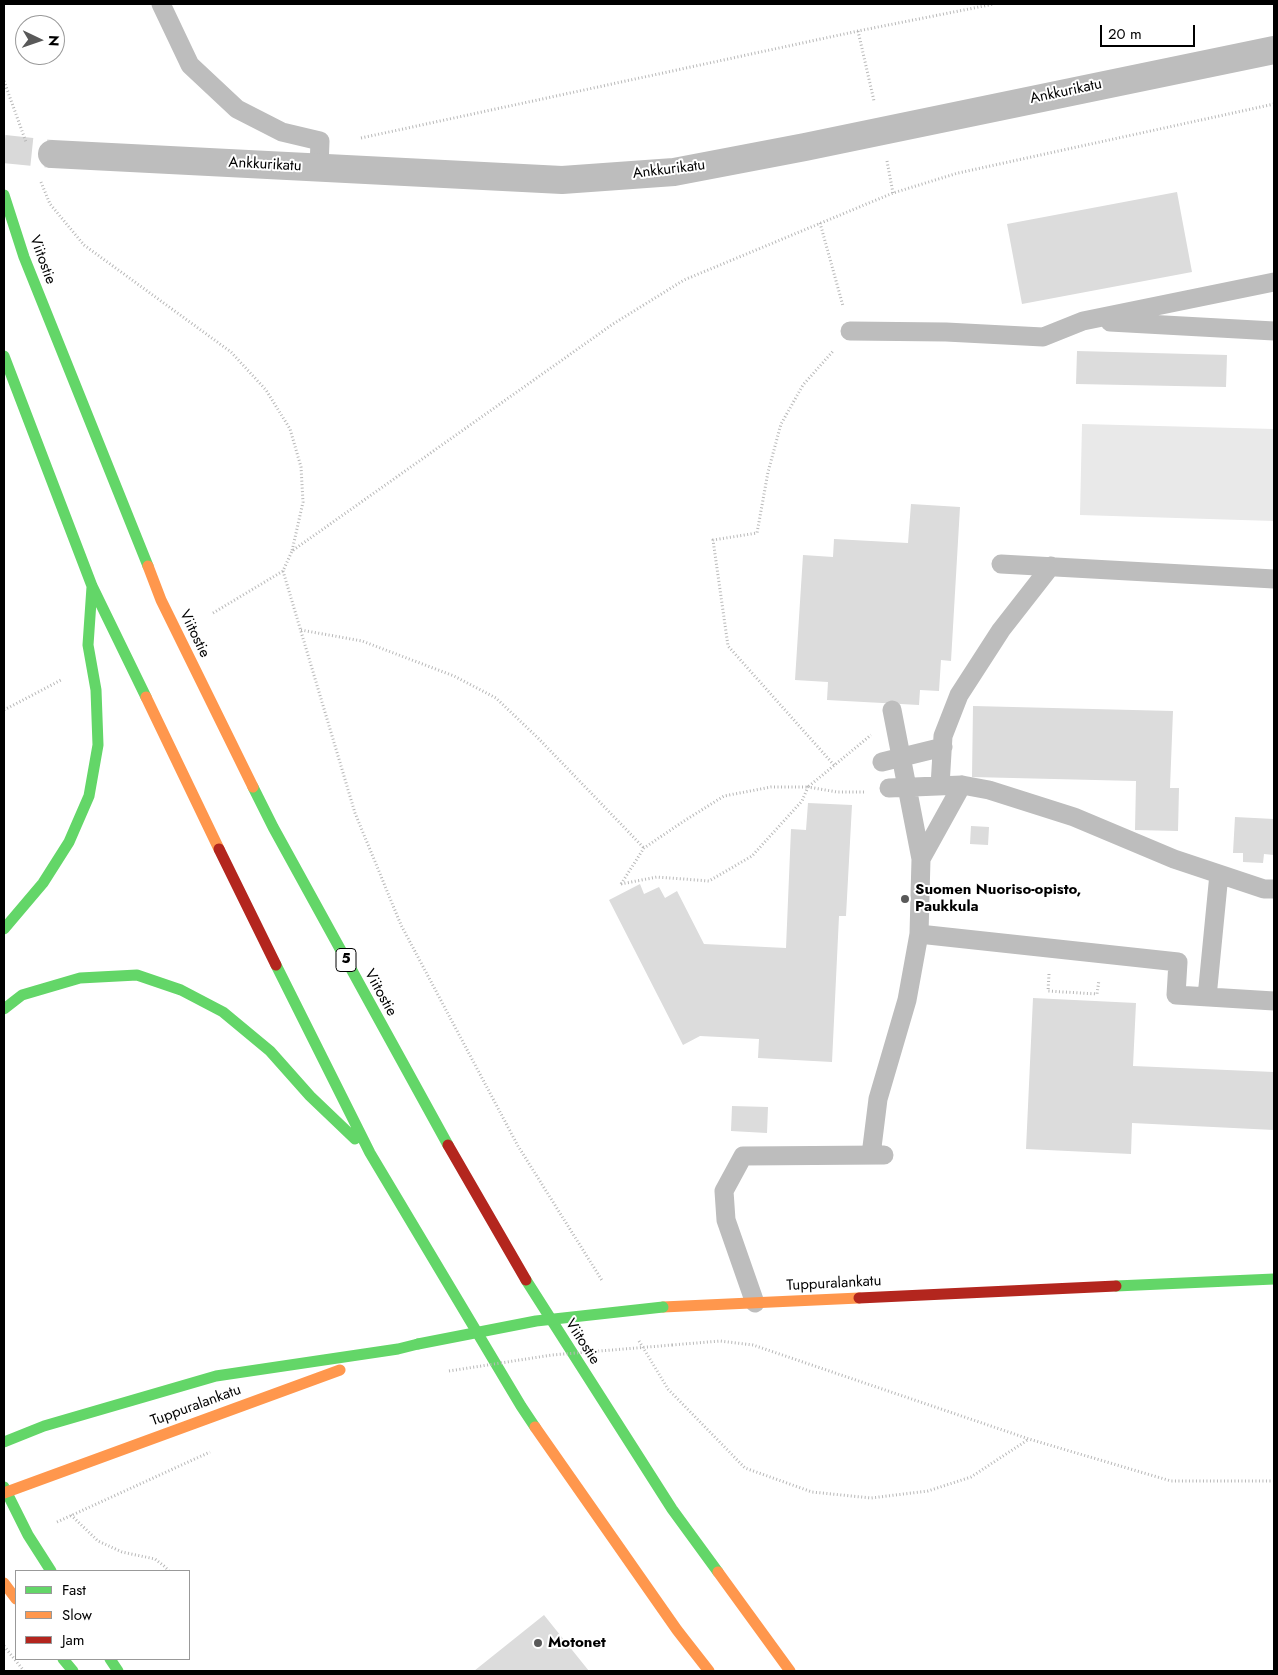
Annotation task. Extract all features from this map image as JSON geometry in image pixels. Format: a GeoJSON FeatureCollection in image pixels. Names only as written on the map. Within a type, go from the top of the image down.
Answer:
{"type":"FeatureCollection","features":[{"type":"Feature","properties":{"kind":"main road","name":"Viitostie"},"geometry":{"type":"LineString","coordinates":[[4,195],[24,257],[161,600],[273,827],[430,1116],[530,1289],[672,1509],[790,1671]]}},
{"type":"Feature","properties":{"kind":"main road"},"geometry":{"type":"LineString","coordinates":[[4,356],[92,586],[370,1153],[521,1406],[676,1630],[709,1671]]}},
{"type":"Feature","properties":{"kind":"main road"},"geometry":{"type":"LineString","coordinates":[[4,929],[43,883],[69,842],[89,796],[98,745],[96,690],[88,645],[92,586]]}},
{"type":"Feature","properties":{"kind":"main road"},"geometry":{"type":"LineString","coordinates":[[4,1009],[22,995],[80,978],[137,975],[181,990],[223,1012],[270,1051],[310,1096],[370,1153]]}},
{"type":"Feature","properties":{"kind":"main road","name":"Tuppuralankatu"},"geometry":{"type":"LineString","coordinates":[[4,1442],[44,1426],[216,1376],[398,1349],[536,1321],[663,1307],[1274,1279]]}},
{"type":"Feature","properties":{"kind":"main road","name":"Tuppuralankatu"},"geometry":{"type":"LineString","coordinates":[[4,1490],[398,1349]]}},
{"type":"Feature","properties":{"kind":"main road"},"geometry":{"type":"LineString","coordinates":[[4,1490],[28,1535],[50,1570]]}},
{"type":"Feature","properties":{"kind":"main road"},"geometry":{"type":"LineString","coordinates":[[4,1583],[15,1598]]}},
{"type":"Feature","properties":{"kind":"main road"},"geometry":{"type":"LineString","coordinates":[[64,1660],[73,1671]]}},
{"type":"Feature","properties":{"kind":"main road"},"geometry":{"type":"LineString","coordinates":[[111,1660],[118,1671]]}},
{"type":"Feature","properties":{"kind":"street","name":"Ankkurikatu"},"geometry":{"type":"LineString","coordinates":[[52,154],[562,180],[674,172],[805,147],[1274,50]]}},
{"type":"Feature","properties":{"kind":"lane"},"geometry":{"type":"LineString","coordinates":[[161,4],[190,65],[237,109],[282,132],[320,141],[318,168]]}},
{"type":"Feature","properties":{"kind":"lane"},"geometry":{"type":"LineString","coordinates":[[850,331],[946,332],[1043,337],[1084,321],[1274,282]]}},
{"type":"Feature","properties":{"kind":"lane"},"geometry":{"type":"LineString","coordinates":[[1084,321],[1274,331]]}},
{"type":"Feature","properties":{"kind":"lane"},"geometry":{"type":"LineString","coordinates":[[1000,564],[1274,579]]}},
{"type":"Feature","properties":{"kind":"lane"},"geometry":{"type":"LineString","coordinates":[[940,786],[943,736],[959,695],[1001,630],[1052,566]]}},
{"type":"Feature","properties":{"kind":"lane"},"geometry":{"type":"LineString","coordinates":[[755,1303],[726,1220],[724,1191],[743,1156],[877,1155],[878,1099],[907,1000],[919,934],[921,859],[898,788],[901,757],[892,710]]}},
{"type":"Feature","properties":{"kind":"lane"},"geometry":{"type":"LineString","coordinates":[[882,762],[942,747]]}},
{"type":"Feature","properties":{"kind":"lane"},"geometry":{"type":"LineString","coordinates":[[898,788],[962,785],[989,790],[1074,816],[1174,859],[1264,889],[1274,889]]}},
{"type":"Feature","properties":{"kind":"lane"},"geometry":{"type":"LineString","coordinates":[[921,859],[962,785]]}},
{"type":"Feature","properties":{"kind":"lane"},"geometry":{"type":"LineString","coordinates":[[1207,997],[1219,874]]}},
{"type":"Feature","properties":{"kind":"lane"},"geometry":{"type":"LineString","coordinates":[[919,934],[1178,962],[1176,995],[1274,1001]]}},
{"type":"Feature","properties":{"kind":"path"},"geometry":{"type":"LineString","coordinates":[[320,141],[356,139],[858,31],[994,4]]}},
{"type":"Feature","properties":{"kind":"path"},"geometry":{"type":"LineString","coordinates":[[4,81],[26,143]]}},
{"type":"Feature","properties":{"kind":"path"},"geometry":{"type":"LineString","coordinates":[[292,551],[612,324],[684,280],[893,193],[958,173],[1274,104]]}},
{"type":"Feature","properties":{"kind":"path"},"geometry":{"type":"LineString","coordinates":[[40,178],[50,204],[84,245],[231,352],[266,390],[290,429],[301,467],[303,502],[292,551],[283,571],[213,613]]}},
{"type":"Feature","properties":{"kind":"path"},"geometry":{"type":"LineString","coordinates":[[820,223],[850,331],[804,385],[781,424],[768,472],[757,533],[713,540],[728,646],[834,765]]}},
{"type":"Feature","properties":{"kind":"path"},"geometry":{"type":"LineString","coordinates":[[283,571],[355,813],[401,925],[518,1146],[606,1288]]}},
{"type":"Feature","properties":{"kind":"path"},"geometry":{"type":"LineString","coordinates":[[301,630],[362,641],[454,676],[496,698],[644,848]]}},
{"type":"Feature","properties":{"kind":"path"},"geometry":{"type":"LineString","coordinates":[[4,710],[61,680]]}},
{"type":"Feature","properties":{"kind":"path"},"geometry":{"type":"LineString","coordinates":[[882,762],[873,733],[808,787],[802,801],[752,856],[709,880],[658,877],[621,884],[644,848],[724,796],[771,787],[808,787],[837,792],[864,792],[898,788]]}},
{"type":"Feature","properties":{"kind":"path"},"geometry":{"type":"LineString","coordinates":[[1050,948],[1048,990],[1097,994],[1104,954]]}},
{"type":"Feature","properties":{"kind":"path"},"geometry":{"type":"LineString","coordinates":[[637,1339],[668,1389],[745,1468],[812,1492],[871,1498],[928,1491],[971,1477],[1029,1439]]}},
{"type":"Feature","properties":{"kind":"path"},"geometry":{"type":"LineString","coordinates":[[440,1373],[552,1355],[720,1341],[753,1345],[1029,1439],[1170,1481],[1274,1481]]}},
{"type":"Feature","properties":{"kind":"path"},"geometry":{"type":"LineString","coordinates":[[28,1535],[216,1450]]}},
{"type":"Feature","properties":{"kind":"path"},"geometry":{"type":"LineString","coordinates":[[71,1516],[98,1541],[122,1552],[155,1559],[168,1570]]}},
{"type":"Feature","properties":{"kind":"path"},"geometry":{"type":"LineString","coordinates":[[4,1646],[15,1660]]}},
{"type":"Feature","properties":{"kind":"path"},"geometry":{"type":"LineString","coordinates":[[15,1660],[24,1671]]}},
{"type":"Feature","properties":{"kind":"shaded area"},"geometry":{"type":"Polygon","coordinates":[[[1082,424],[1274,429],[1274,521],[1080,515],[1082,424]]]}},
{"type":"Feature","properties":{"kind":"building"},"geometry":{"type":"Polygon","coordinates":[[[1177,192],[1192,272],[1022,304],[1007,224],[1177,192]]]}},
{"type":"Feature","properties":{"kind":"building"},"geometry":{"type":"Polygon","coordinates":[[[1077,351],[1227,355],[1226,387],[1076,384],[1077,351]]]}},
{"type":"Feature","properties":{"kind":"building"},"geometry":{"type":"Polygon","coordinates":[[[911,504],[960,507],[951,661],[941,660],[939,691],[920,690],[919,705],[827,700],[828,682],[795,680],[803,555],[833,557],[834,539],[908,543],[911,504]]]}},
{"type":"Feature","properties":{"kind":"building"},"geometry":{"type":"Polygon","coordinates":[[[973,706],[1173,711],[1170,788],[1179,788],[1178,831],[1135,830],[1136,781],[972,777],[973,706]]]}},
{"type":"Feature","properties":{"kind":"building"},"geometry":{"type":"Polygon","coordinates":[[[808,803],[852,805],[846,916],[839,916],[832,1062],[758,1058],[759,1039],[700,1036],[683,1045],[609,900],[640,884],[644,894],[659,887],[665,898],[677,891],[704,944],[786,948],[791,829],[806,830],[808,803]]]}},
{"type":"Feature","properties":{"kind":"building"},"geometry":{"type":"Polygon","coordinates":[[[1235,817],[1274,819],[1274,855],[1264,854],[1263,863],[1243,862],[1243,853],[1233,853],[1235,817]]]}},
{"type":"Feature","properties":{"kind":"building"},"geometry":{"type":"Polygon","coordinates":[[[971,826],[989,827],[988,845],[970,844],[971,826]]]}},
{"type":"Feature","properties":{"kind":"building"},"geometry":{"type":"Polygon","coordinates":[[[1033,998],[1136,1003],[1133,1066],[1274,1072],[1274,1130],[1132,1123],[1131,1154],[1026,1149],[1033,998]]]}},
{"type":"Feature","properties":{"kind":"building"},"geometry":{"type":"Polygon","coordinates":[[[732,1106],[768,1107],[767,1133],[731,1131],[732,1106]]]}},
{"type":"Feature","properties":{"kind":"building","name":"Motonet"},"geometry":{"type":"Polygon","coordinates":[[[544,1615],[589,1671],[474,1671],[544,1615]]]}},
{"type":"Feature","properties":{"kind":"tunnel"},"geometry":{"type":"LineString","coordinates":[[4,149],[52,154]]}},
{"type":"Feature","properties":{"kind":"traffic: fast"},"geometry":{"type":"LineString","coordinates":[[4,195],[24,257],[148,566]]}},
{"type":"Feature","properties":{"kind":"traffic: fast"},"geometry":{"type":"LineString","coordinates":[[4,356],[92,586],[146,697]]}},
{"type":"Feature","properties":{"kind":"traffic: fast"},"geometry":{"type":"LineString","coordinates":[[4,929],[43,883],[69,842],[89,796],[98,745],[96,690],[88,645],[92,587]]}},
{"type":"Feature","properties":{"kind":"traffic: fast"},"geometry":{"type":"LineString","coordinates":[[253,787],[273,827],[448,1145]]}},
{"type":"Feature","properties":{"kind":"traffic: fast"},"geometry":{"type":"LineString","coordinates":[[276,965],[370,1153],[535,1427]]}},
{"type":"Feature","properties":{"kind":"traffic: fast"},"geometry":{"type":"LineString","coordinates":[[4,1009],[22,995],[80,978],[137,975],[181,990],[223,1012],[270,1051],[310,1096],[355,1139]]}},
{"type":"Feature","properties":{"kind":"traffic: fast"},"geometry":{"type":"LineString","coordinates":[[1116,1286],[1274,1279]]}},
{"type":"Feature","properties":{"kind":"traffic: fast"},"geometry":{"type":"LineString","coordinates":[[526,1280],[672,1509],[718,1572]]}},
{"type":"Feature","properties":{"kind":"traffic: fast"},"geometry":{"type":"LineString","coordinates":[[418,1344],[536,1321],[663,1307]]}},
{"type":"Feature","properties":{"kind":"traffic: fast"},"geometry":{"type":"LineString","coordinates":[[4,1442],[44,1426],[216,1376],[398,1349],[418,1344]]}},
{"type":"Feature","properties":{"kind":"traffic: fast"},"geometry":{"type":"LineString","coordinates":[[4,1487],[28,1535],[50,1570]]}},
{"type":"Feature","properties":{"kind":"traffic: fast"},"geometry":{"type":"LineString","coordinates":[[64,1660],[73,1671]]}},
{"type":"Feature","properties":{"kind":"traffic: fast"},"geometry":{"type":"LineString","coordinates":[[111,1660],[118,1671]]}},
{"type":"Feature","properties":{"kind":"traffic: slow"},"geometry":{"type":"LineString","coordinates":[[148,566],[161,600],[253,787]]}},
{"type":"Feature","properties":{"kind":"traffic: slow"},"geometry":{"type":"LineString","coordinates":[[146,697],[219,849]]}},
{"type":"Feature","properties":{"kind":"traffic: slow"},"geometry":{"type":"LineString","coordinates":[[663,1307],[859,1298]]}},
{"type":"Feature","properties":{"kind":"traffic: slow"},"geometry":{"type":"LineString","coordinates":[[4,1493],[340,1370]]}},
{"type":"Feature","properties":{"kind":"traffic: slow"},"geometry":{"type":"LineString","coordinates":[[535,1427],[677,1630],[709,1671]]}},
{"type":"Feature","properties":{"kind":"traffic: slow"},"geometry":{"type":"LineString","coordinates":[[718,1572],[790,1671]]}},
{"type":"Feature","properties":{"kind":"traffic: slow"},"geometry":{"type":"LineString","coordinates":[[4,1583],[15,1598]]}},
{"type":"Feature","properties":{"kind":"traffic: jam"},"geometry":{"type":"LineString","coordinates":[[219,849],[276,965]]}},
{"type":"Feature","properties":{"kind":"traffic: jam"},"geometry":{"type":"LineString","coordinates":[[448,1145],[526,1280]]}},
{"type":"Feature","properties":{"kind":"traffic: jam"},"geometry":{"type":"LineString","coordinates":[[859,1298],[1116,1286]]}},
{"type":"Feature","properties":{"kind":"place","name":"Suomen Nuoriso-opisto, Paukkula"},"geometry":{"type":"Point","coordinates":[905,899]}},
{"type":"Feature","properties":{"kind":"place","name":"Motonet"},"geometry":{"type":"Point","coordinates":[538,1643]}}]}
